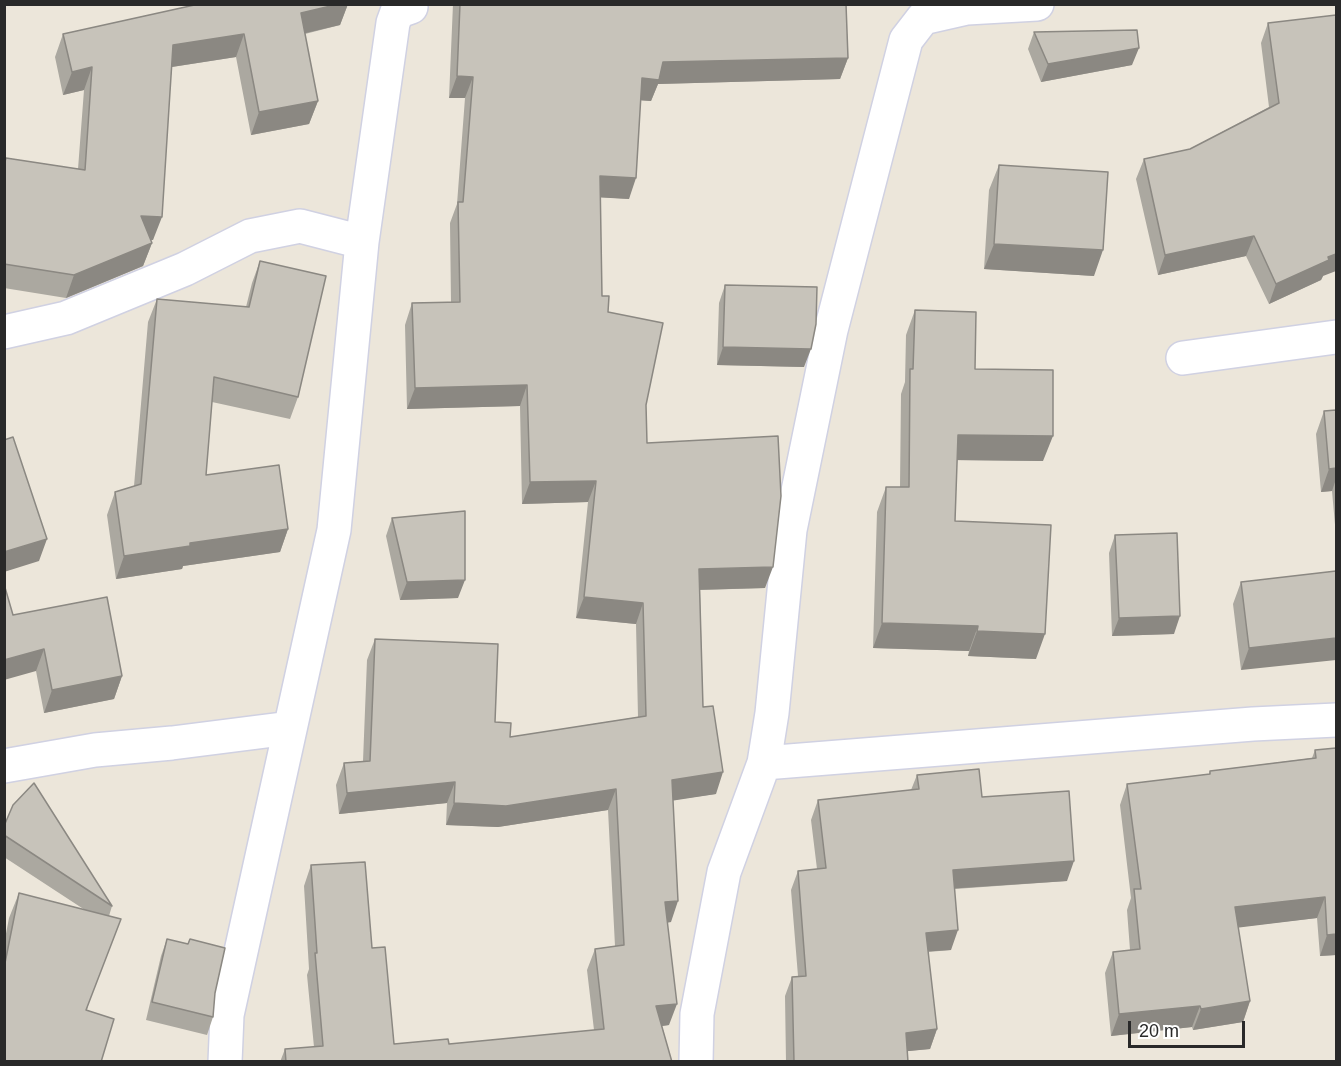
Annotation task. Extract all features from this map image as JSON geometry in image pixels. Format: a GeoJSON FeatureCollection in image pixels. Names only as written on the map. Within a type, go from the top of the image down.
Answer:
{"type":"FeatureCollection","features":[{"type":"Feature","properties":{"kind":"street"},"geometry":{"type":"LineString","coordinates":[[696,1062],[697,1014],[724,872],[764,764],[772,713],[790,530],[831,330],[906,40],[923,18],[967,8],[1037,4]]}},
{"type":"Feature","properties":{"kind":"street"},"geometry":{"type":"LineString","coordinates":[[225,1062],[227,1015],[334,530],[362,242],[393,23],[397,12],[411,7]]}},
{"type":"Feature","properties":{"kind":"street"},"geometry":{"type":"LineString","coordinates":[[4,332],[66,318],[185,268],[250,236],[300,226],[362,242]]}},
{"type":"Feature","properties":{"kind":"street"},"geometry":{"type":"LineString","coordinates":[[1183,358],[1336,337]]}},
{"type":"Feature","properties":{"kind":"street"},"geometry":{"type":"LineString","coordinates":[[764,764],[1253,724],[1336,720]]}},
{"type":"Feature","properties":{"kind":"street"},"geometry":{"type":"LineString","coordinates":[[4,766],[95,750],[290,728]]}},
{"type":"Feature","properties":{"kind":"building"},"geometry":{"type":"Polygon","coordinates":[[[199,4],[339,4],[301,13],[318,101],[259,112],[244,34],[173,45],[162,217],[141,216],[152,243],[74,275],[4,264],[4,165],[6,158],[85,170],[92,67],[72,72],[63,34],[199,4]]]}},
{"type":"Feature","properties":{"kind":"building"},"geometry":{"type":"Polygon","coordinates":[[[460,4],[846,4],[848,58],[663,62],[659,80],[642,78],[636,178],[600,176],[602,296],[609,296],[608,312],[663,323],[646,405],[647,443],[778,436],[781,496],[773,567],[699,569],[703,707],[713,706],[723,772],[672,780],[678,901],[665,902],[677,1004],[656,1006],[672,1062],[286,1062],[285,1049],[323,1046],[315,953],[317,953],[311,865],[365,862],[372,948],[385,947],[394,1044],[448,1039],[449,1044],[604,1029],[595,949],[624,945],[616,789],[506,806],[454,803],[455,782],[347,793],[344,763],[370,761],[375,639],[498,644],[495,722],[511,723],[510,737],[646,716],[643,603],[584,597],[596,481],[530,482],[527,385],[415,388],[412,303],[460,302],[458,202],[463,202],[473,77],[457,76],[460,4]]]}},
{"type":"Feature","properties":{"kind":"building"},"geometry":{"type":"Polygon","coordinates":[[[1336,15],[1336,254],[1328,257],[1329,260],[1276,284],[1254,236],[1165,255],[1144,159],[1190,149],[1279,103],[1268,23],[1336,15]]]}},
{"type":"Feature","properties":{"kind":"building"},"geometry":{"type":"Polygon","coordinates":[[[1137,30],[1139,48],[1048,64],[1034,32],[1137,30]]]}},
{"type":"Feature","properties":{"kind":"building"},"geometry":{"type":"Polygon","coordinates":[[[999,165],[1108,172],[1103,250],[994,244],[999,165]]]}},
{"type":"Feature","properties":{"kind":"building"},"geometry":{"type":"Polygon","coordinates":[[[260,261],[326,276],[298,397],[214,377],[206,475],[279,465],[288,529],[190,543],[190,546],[124,556],[115,492],[141,484],[157,299],[249,307],[260,261]]]}},
{"type":"Feature","properties":{"kind":"building"},"geometry":{"type":"Polygon","coordinates":[[[725,285],[817,287],[816,324],[811,349],[723,347],[725,285]]]}},
{"type":"Feature","properties":{"kind":"building"},"geometry":{"type":"Polygon","coordinates":[[[915,310],[976,312],[975,369],[1053,370],[1053,436],[958,435],[955,521],[1051,525],[1045,634],[977,631],[978,626],[882,623],[886,487],[909,487],[910,369],[913,369],[915,310]]]}},
{"type":"Feature","properties":{"kind":"building"},"geometry":{"type":"Polygon","coordinates":[[[1336,410],[1336,468],[1329,469],[1324,411],[1336,410]]]}},
{"type":"Feature","properties":{"kind":"building"},"geometry":{"type":"Polygon","coordinates":[[[13,437],[47,539],[4,552],[4,440],[13,437]]]}},
{"type":"Feature","properties":{"kind":"building"},"geometry":{"type":"Polygon","coordinates":[[[465,511],[465,580],[407,582],[392,518],[465,511]]]}},
{"type":"Feature","properties":{"kind":"building"},"geometry":{"type":"Polygon","coordinates":[[[1177,533],[1180,616],[1119,618],[1115,535],[1177,533]]]}},
{"type":"Feature","properties":{"kind":"building"},"geometry":{"type":"Polygon","coordinates":[[[1336,571],[1336,638],[1249,648],[1241,582],[1336,571]]]}},
{"type":"Feature","properties":{"kind":"building"},"geometry":{"type":"Polygon","coordinates":[[[4,584],[13,615],[107,597],[122,676],[52,690],[44,649],[4,660],[4,584]]]}},
{"type":"Feature","properties":{"kind":"building"},"geometry":{"type":"Polygon","coordinates":[[[1336,748],[1336,934],[1327,935],[1325,897],[1235,907],[1250,1001],[1201,1009],[1200,1006],[1119,1014],[1113,952],[1140,949],[1134,889],[1141,889],[1127,784],[1316,758],[1315,750],[1336,748]]]}},
{"type":"Feature","properties":{"kind":"building"},"geometry":{"type":"Polygon","coordinates":[[[979,769],[982,797],[1069,791],[1074,861],[953,870],[958,930],[926,933],[937,1029],[906,1033],[908,1062],[794,1062],[792,977],[806,976],[798,871],[826,868],[818,800],[919,789],[917,775],[979,769]]]}},
{"type":"Feature","properties":{"kind":"building"},"geometry":{"type":"Polygon","coordinates":[[[34,783],[112,906],[4,835],[4,826],[13,805],[34,783]]]}},
{"type":"Feature","properties":{"kind":"building"},"geometry":{"type":"Polygon","coordinates":[[[19,893],[121,919],[86,1010],[114,1019],[101,1062],[4,1062],[4,968],[19,893]]]}},
{"type":"Feature","properties":{"kind":"building"},"geometry":{"type":"Polygon","coordinates":[[[167,939],[188,944],[190,939],[225,948],[215,993],[213,1017],[152,1002],[167,939]]]}}]}
